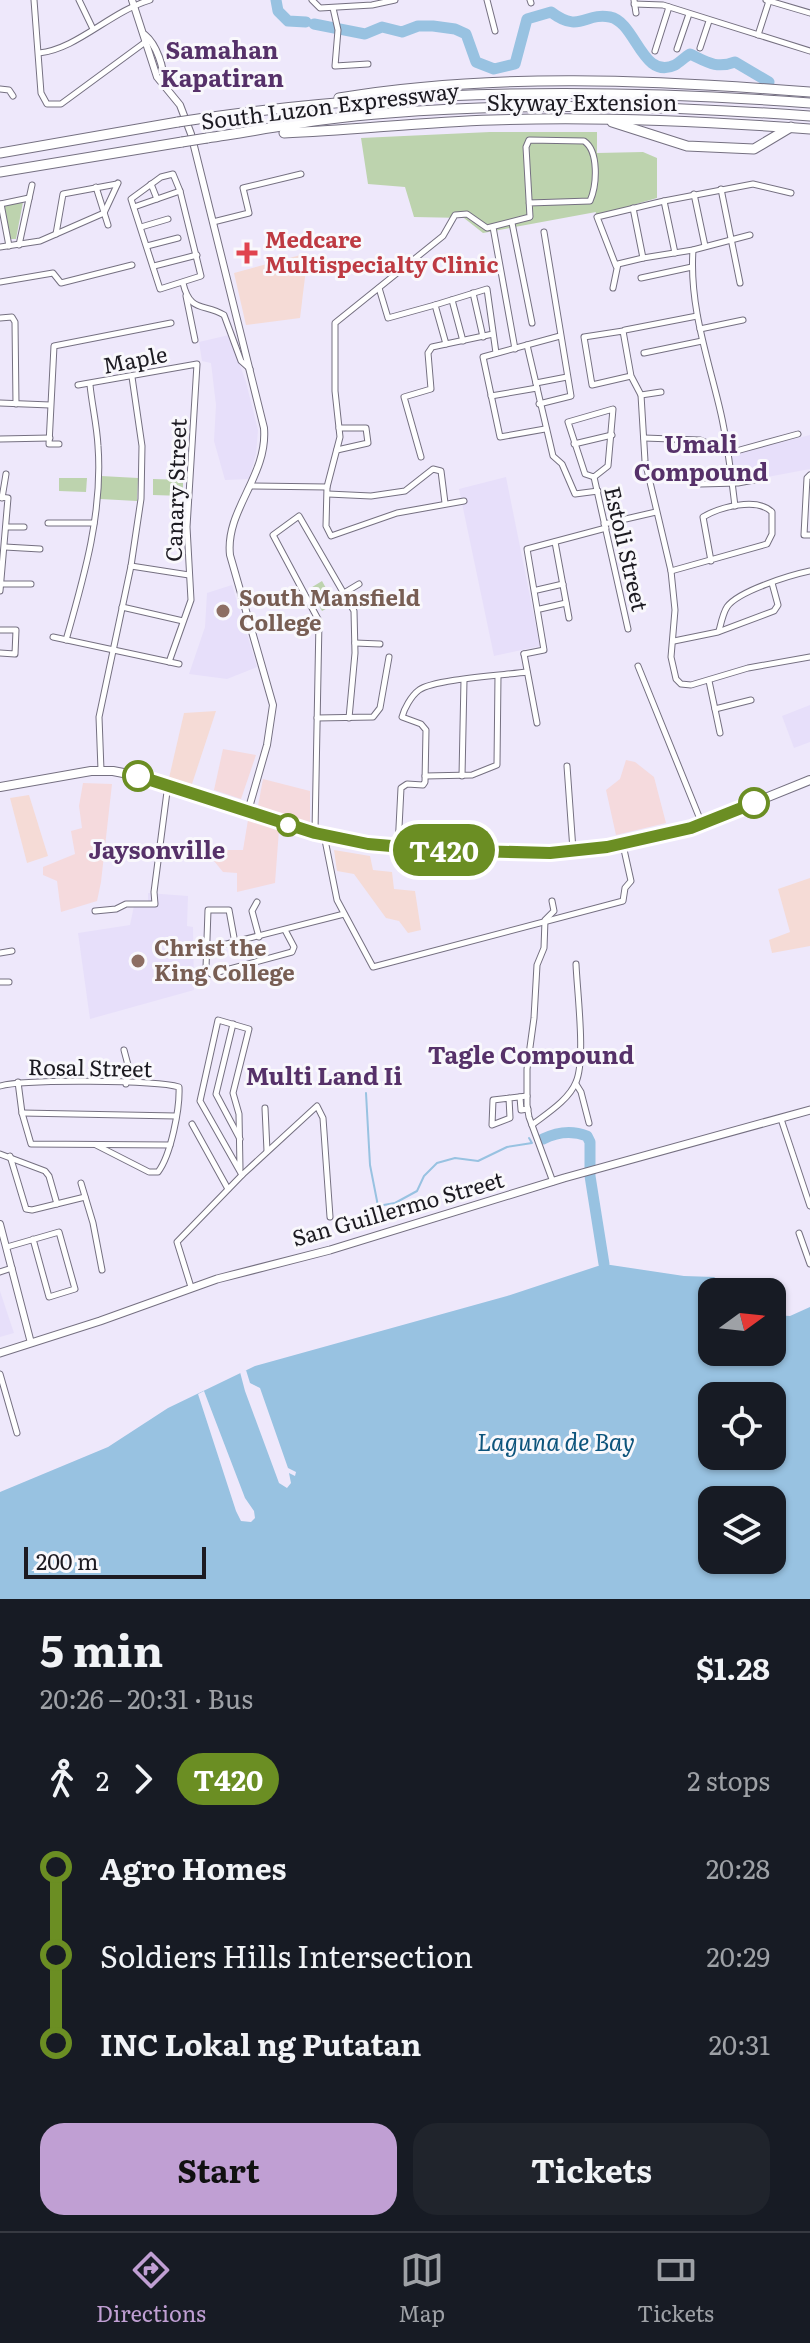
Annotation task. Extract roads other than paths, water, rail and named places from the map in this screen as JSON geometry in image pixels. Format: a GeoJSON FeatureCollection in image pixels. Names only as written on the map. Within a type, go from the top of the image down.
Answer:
{"type":"FeatureCollection","features":[{"type":"Feature","properties":{"kind":"highway","name":"Skyway Extension"},"geometry":{"type":"LineString","coordinates":[[300,105],[386,90],[452,84],[710,84],[810,92]]}},
{"type":"Feature","properties":{"kind":"highway","name":"South Luzon Expressway"},"geometry":{"type":"LineString","coordinates":[[0,153],[178,122],[300,105],[558,93],[713,96],[810,103]]}},
{"type":"Feature","properties":{"kind":"highway","name":"South Luzon Expressway"},"geometry":{"type":"LineString","coordinates":[[0,172],[385,113],[474,107],[636,105],[810,116]]}},
{"type":"Feature","properties":{"kind":"highway","name":"Skyway Extension"},"geometry":{"type":"LineString","coordinates":[[245,133],[477,121],[603,119],[669,119],[809,129]]}},
{"type":"Feature","properties":{"kind":"highway"},"geometry":{"type":"LineString","coordinates":[[603,119],[687,146],[754,149],[791,127]]}},
{"type":"Feature","properties":{"kind":"highway"},"geometry":{"type":"LineString","coordinates":[[0,787],[101,770],[119,771],[168,783],[320,834],[398,848],[536,853],[623,845],[702,824],[810,780]]}},
{"type":"Feature","properties":{"kind":"main road","name":"San Guillermo Street"},"geometry":{"type":"LineString","coordinates":[[0,1353],[100,1321],[191,1287],[810,1110]]}},
{"type":"Feature","properties":{"kind":"street"},"geometry":{"type":"LineString","coordinates":[[34,0],[43,99],[47,104],[61,104],[144,39],[151,40],[164,74],[163,83],[187,121],[251,370],[265,437],[262,459],[230,532],[229,547],[270,691],[273,719],[248,811]]}},
{"type":"Feature","properties":{"kind":"street"},"geometry":{"type":"LineString","coordinates":[[79,0],[93,29]]}},
{"type":"Feature","properties":{"kind":"street"},"geometry":{"type":"LineString","coordinates":[[39,53],[62,48],[133,3],[150,0]]}},
{"type":"Feature","properties":{"kind":"street"},"geometry":{"type":"LineString","coordinates":[[312,0],[318,7],[333,8],[395,0]]}},
{"type":"Feature","properties":{"kind":"street"},"geometry":{"type":"LineString","coordinates":[[487,0],[495,31]]}},
{"type":"Feature","properties":{"kind":"street"},"geometry":{"type":"LineString","coordinates":[[758,35],[767,0],[810,13]]}},
{"type":"Feature","properties":{"kind":"street"},"geometry":{"type":"LineString","coordinates":[[636,13],[634,2],[669,7],[810,51]]}},
{"type":"Feature","properties":{"kind":"street"},"geometry":{"type":"LineString","coordinates":[[133,3],[144,39]]}},
{"type":"Feature","properties":{"kind":"street"},"geometry":{"type":"LineString","coordinates":[[655,51],[669,7]]}},
{"type":"Feature","properties":{"kind":"street"},"geometry":{"type":"LineString","coordinates":[[333,8],[338,33],[335,66],[368,64]]}},
{"type":"Feature","properties":{"kind":"street"},"geometry":{"type":"LineString","coordinates":[[677,49],[689,14]]}},
{"type":"Feature","properties":{"kind":"street"},"geometry":{"type":"LineString","coordinates":[[700,48],[709,21]]}},
{"type":"Feature","properties":{"kind":"street"},"geometry":{"type":"LineString","coordinates":[[0,89],[9,90],[13,96]]}},
{"type":"Feature","properties":{"kind":"street"},"geometry":{"type":"LineString","coordinates":[[464,501],[397,513],[342,531],[333,537],[326,526],[328,491],[339,428],[335,391],[335,323],[443,236],[455,215],[467,214],[487,228],[530,217],[529,203],[526,147],[529,140],[584,141],[591,145],[594,153],[593,194],[590,201],[529,203]]}},
{"type":"Feature","properties":{"kind":"street"},"geometry":{"type":"LineString","coordinates":[[173,174],[180,191],[201,276],[159,289],[132,197],[165,175],[173,174]]}},
{"type":"Feature","properties":{"kind":"street"},"geometry":{"type":"LineString","coordinates":[[213,222],[249,213],[243,188],[301,174]]}},
{"type":"Feature","properties":{"kind":"street"},"geometry":{"type":"LineString","coordinates":[[0,247],[56,234],[104,213],[118,183],[63,194],[56,234]]}},
{"type":"Feature","properties":{"kind":"street"},"geometry":{"type":"LineString","coordinates":[[151,184],[157,199]]}},
{"type":"Feature","properties":{"kind":"street"},"geometry":{"type":"LineString","coordinates":[[613,288],[616,266],[597,217],[694,194],[753,184],[791,193]]}},
{"type":"Feature","properties":{"kind":"street"},"geometry":{"type":"LineString","coordinates":[[19,245],[32,185]]}},
{"type":"Feature","properties":{"kind":"street"},"geometry":{"type":"LineString","coordinates":[[96,187],[108,225]]}},
{"type":"Feature","properties":{"kind":"street"},"geometry":{"type":"LineString","coordinates":[[721,189],[740,283]]}},
{"type":"Feature","properties":{"kind":"street"},"geometry":{"type":"LineString","coordinates":[[134,207],[180,191]]}},
{"type":"Feature","properties":{"kind":"street"},"geometry":{"type":"LineString","coordinates":[[694,194],[705,246]]}},
{"type":"Feature","properties":{"kind":"street"},"geometry":{"type":"LineString","coordinates":[[9,246],[1,204],[29,198]]}},
{"type":"Feature","properties":{"kind":"street"},"geometry":{"type":"LineString","coordinates":[[664,201],[675,253]]}},
{"type":"Feature","properties":{"kind":"street"},"geometry":{"type":"LineString","coordinates":[[633,207],[643,258]]}},
{"type":"Feature","properties":{"kind":"street"},"geometry":{"type":"LineString","coordinates":[[141,227],[168,219]]}},
{"type":"Feature","properties":{"kind":"street"},"geometry":{"type":"LineString","coordinates":[[512,223],[532,323]]}},
{"type":"Feature","properties":{"kind":"street"},"geometry":{"type":"LineString","coordinates":[[493,227],[515,349]]}},
{"type":"Feature","properties":{"kind":"street"},"geometry":{"type":"LineString","coordinates":[[539,404],[571,396],[544,232]]}},
{"type":"Feature","properties":{"kind":"street"},"geometry":{"type":"LineString","coordinates":[[616,266],[750,235]]}},
{"type":"Feature","properties":{"kind":"street"},"geometry":{"type":"LineString","coordinates":[[147,246],[178,238]]}},
{"type":"Feature","properties":{"kind":"street"},"geometry":{"type":"LineString","coordinates":[[693,250],[697,316],[728,450],[735,506]]}},
{"type":"Feature","properties":{"kind":"street"},"geometry":{"type":"LineString","coordinates":[[154,266],[197,255]]}},
{"type":"Feature","properties":{"kind":"street"},"geometry":{"type":"LineString","coordinates":[[0,282],[53,273],[61,283],[132,265]]}},
{"type":"Feature","properties":{"kind":"street"},"geometry":{"type":"LineString","coordinates":[[641,278],[692,267]]}},
{"type":"Feature","properties":{"kind":"street"},"geometry":{"type":"LineString","coordinates":[[183,283],[195,340]]}},
{"type":"Feature","properties":{"kind":"street"},"geometry":{"type":"LineString","coordinates":[[379,288],[388,318],[487,289],[496,353]]}},
{"type":"Feature","properties":{"kind":"street"},"geometry":{"type":"LineString","coordinates":[[473,293],[483,337]]}},
{"type":"Feature","properties":{"kind":"street"},"geometry":{"type":"LineString","coordinates":[[186,295],[200,308],[220,311],[224,315],[241,361],[251,370]]}},
{"type":"Feature","properties":{"kind":"street"},"geometry":{"type":"LineString","coordinates":[[452,300],[463,342]]}},
{"type":"Feature","properties":{"kind":"street"},"geometry":{"type":"LineString","coordinates":[[435,305],[446,344]]}},
{"type":"Feature","properties":{"kind":"street"},"geometry":{"type":"LineString","coordinates":[[625,330],[697,316]]}},
{"type":"Feature","properties":{"kind":"street"},"geometry":{"type":"LineString","coordinates":[[0,318],[9,317],[15,322],[16,404]]}},
{"type":"Feature","properties":{"kind":"street"},"geometry":{"type":"LineString","coordinates":[[700,329],[743,320]]}},
{"type":"Feature","properties":{"kind":"street"},"geometry":{"type":"LineString","coordinates":[[59,444],[49,444],[54,346],[171,323]]}},
{"type":"Feature","properties":{"kind":"street"},"geometry":{"type":"LineString","coordinates":[[631,376],[592,385],[584,337],[623,331],[631,376],[641,395],[645,461],[671,571],[675,610],[671,657],[676,679],[681,684],[709,681],[748,668],[810,657]]}},
{"type":"Feature","properties":{"kind":"street"},"geometry":{"type":"LineString","coordinates":[[421,457],[404,397],[431,389],[428,353],[432,347],[493,334]]}},
{"type":"Feature","properties":{"kind":"street"},"geometry":{"type":"LineString","coordinates":[[545,429],[500,437],[483,357],[560,336]]}},
{"type":"Feature","properties":{"kind":"street"},"geometry":{"type":"LineString","coordinates":[[644,353],[702,341]]}},
{"type":"Feature","properties":{"kind":"street"},"geometry":{"type":"LineString","coordinates":[[527,345],[553,456],[562,464],[575,494],[598,491]]}},
{"type":"Feature","properties":{"kind":"street","name":"Maple"},"geometry":{"type":"LineString","coordinates":[[78,385],[197,364]]}},
{"type":"Feature","properties":{"kind":"street","name":"Canary Street"},"geometry":{"type":"LineString","coordinates":[[169,662],[191,600],[187,527],[197,364]]}},
{"type":"Feature","properties":{"kind":"street"},"geometry":{"type":"LineString","coordinates":[[101,770],[99,717],[131,566],[141,499],[142,446],[132,377]]}},
{"type":"Feature","properties":{"kind":"street"},"geometry":{"type":"LineString","coordinates":[[491,396],[567,377]]}},
{"type":"Feature","properties":{"kind":"street"},"geometry":{"type":"LineString","coordinates":[[66,640],[84,578],[98,489],[98,446],[90,385]]}},
{"type":"Feature","properties":{"kind":"street"},"geometry":{"type":"LineString","coordinates":[[641,395],[661,392]]}},
{"type":"Feature","properties":{"kind":"street"},"geometry":{"type":"LineString","coordinates":[[0,403],[50,405]]}},
{"type":"Feature","properties":{"kind":"street"},"geometry":{"type":"LineString","coordinates":[[594,477],[608,466],[612,435],[613,409],[568,422],[574,444],[612,435]]}},
{"type":"Feature","properties":{"kind":"street"},"geometry":{"type":"LineString","coordinates":[[337,450],[368,443],[366,428],[339,428]]}},
{"type":"Feature","properties":{"kind":"street"},"geometry":{"type":"LineString","coordinates":[[644,438],[700,440],[728,450],[798,434]]}},
{"type":"Feature","properties":{"kind":"street"},"geometry":{"type":"LineString","coordinates":[[0,439],[50,438]]}},
{"type":"Feature","properties":{"kind":"street","name":"Estoli Street"},"geometry":{"type":"LineString","coordinates":[[574,444],[585,474],[594,477],[628,629]]}},
{"type":"Feature","properties":{"kind":"street"},"geometry":{"type":"LineString","coordinates":[[252,486],[371,496],[405,491],[433,469],[441,471],[445,503]]}},
{"type":"Feature","properties":{"kind":"street"},"geometry":{"type":"LineString","coordinates":[[0,591],[8,498],[1,498],[6,474]]}},
{"type":"Feature","properties":{"kind":"street"},"geometry":{"type":"LineString","coordinates":[[810,475],[807,478],[804,535],[810,535]]}},
{"type":"Feature","properties":{"kind":"street"},"geometry":{"type":"LineString","coordinates":[[700,484],[759,479]]}},
{"type":"Feature","properties":{"kind":"street"},"geometry":{"type":"LineString","coordinates":[[671,571],[711,561],[767,544],[771,540],[772,512],[762,505],[735,506],[703,517],[711,561]]}},
{"type":"Feature","properties":{"kind":"street"},"geometry":{"type":"LineString","coordinates":[[537,723],[524,653],[544,650],[527,551],[656,512]]}},
{"type":"Feature","properties":{"kind":"street"},"geometry":{"type":"LineString","coordinates":[[349,718],[355,643],[354,611],[299,516],[273,535],[319,621],[317,718],[320,834],[333,887],[373,967],[623,901],[625,888],[631,881],[623,845]]}},
{"type":"Feature","properties":{"kind":"street"},"geometry":{"type":"LineString","coordinates":[[48,523],[94,523]]}},
{"type":"Feature","properties":{"kind":"street"},"geometry":{"type":"LineString","coordinates":[[6,527],[24,527]]}},
{"type":"Feature","properties":{"kind":"street"},"geometry":{"type":"LineString","coordinates":[[555,542],[569,618]]}},
{"type":"Feature","properties":{"kind":"street"},"geometry":{"type":"LineString","coordinates":[[5,547],[40,549]]}},
{"type":"Feature","properties":{"kind":"street"},"geometry":{"type":"LineString","coordinates":[[131,566],[189,575]]}},
{"type":"Feature","properties":{"kind":"street"},"geometry":{"type":"LineString","coordinates":[[718,632],[726,608],[733,600],[810,571]]}},
{"type":"Feature","properties":{"kind":"street"},"geometry":{"type":"LineString","coordinates":[[674,641],[718,632],[757,619],[777,608],[772,583]]}},
{"type":"Feature","properties":{"kind":"street"},"geometry":{"type":"LineString","coordinates":[[1,584],[31,584]]}},
{"type":"Feature","properties":{"kind":"street"},"geometry":{"type":"LineString","coordinates":[[344,593],[359,584]]}},
{"type":"Feature","properties":{"kind":"street"},"geometry":{"type":"LineString","coordinates":[[537,590],[563,584]]}},
{"type":"Feature","properties":{"kind":"street"},"geometry":{"type":"LineString","coordinates":[[540,609],[566,603]]}},
{"type":"Feature","properties":{"kind":"street"},"geometry":{"type":"LineString","coordinates":[[122,607],[183,621]]}},
{"type":"Feature","properties":{"kind":"street"},"geometry":{"type":"LineString","coordinates":[[0,630],[16,630],[15,654],[0,653]]}},
{"type":"Feature","properties":{"kind":"street"},"geometry":{"type":"LineString","coordinates":[[53,637],[179,664]]}},
{"type":"Feature","properties":{"kind":"street"},"geometry":{"type":"LineString","coordinates":[[355,643],[380,644]]}},
{"type":"Feature","properties":{"kind":"street"},"geometry":{"type":"LineString","coordinates":[[317,718],[370,718],[378,712],[389,657]]}},
{"type":"Feature","properties":{"kind":"street"},"geometry":{"type":"LineString","coordinates":[[638,666],[702,824]]}},
{"type":"Feature","properties":{"kind":"street"},"geometry":{"type":"LineString","coordinates":[[398,848],[401,788],[407,784],[424,785],[425,776],[426,730],[421,724],[404,719],[403,712],[422,688],[527,672]]}},
{"type":"Feature","properties":{"kind":"street"},"geometry":{"type":"LineString","coordinates":[[425,776],[462,776],[494,767],[498,761],[498,676]]}},
{"type":"Feature","properties":{"kind":"street"},"geometry":{"type":"LineString","coordinates":[[462,776],[464,680]]}},
{"type":"Feature","properties":{"kind":"street"},"geometry":{"type":"LineString","coordinates":[[709,681],[720,733]]}},
{"type":"Feature","properties":{"kind":"street"},"geometry":{"type":"LineString","coordinates":[[715,709],[751,700]]}},
{"type":"Feature","properties":{"kind":"street"},"geometry":{"type":"LineString","coordinates":[[567,766],[573,851]]}},
{"type":"Feature","properties":{"kind":"street"},"geometry":{"type":"LineString","coordinates":[[95,911],[116,909],[126,904],[155,904],[168,783]]}},
{"type":"Feature","properties":{"kind":"street"},"geometry":{"type":"LineString","coordinates":[[545,920],[553,914],[552,901]]}},
{"type":"Feature","properties":{"kind":"street"},"geometry":{"type":"LineString","coordinates":[[257,902],[252,911],[259,937]]}},
{"type":"Feature","properties":{"kind":"street"},"geometry":{"type":"LineString","coordinates":[[235,943],[229,910],[212,908],[206,914],[206,968],[211,974],[292,952],[294,947],[285,930]]}},
{"type":"Feature","properties":{"kind":"street"},"geometry":{"type":"LineString","coordinates":[[207,949],[344,914]]}},
{"type":"Feature","properties":{"kind":"street"},"geometry":{"type":"LineString","coordinates":[[545,920],[544,948],[537,965],[527,1096],[532,1125],[553,1182]]}},
{"type":"Feature","properties":{"kind":"street"},"geometry":{"type":"LineString","coordinates":[[0,953],[12,951]]}},
{"type":"Feature","properties":{"kind":"street"},"geometry":{"type":"LineString","coordinates":[[532,1125],[555,1107],[576,1084],[580,1060],[576,964]]}},
{"type":"Feature","properties":{"kind":"street"},"geometry":{"type":"LineString","coordinates":[[0,982],[9,982]]}},
{"type":"Feature","properties":{"kind":"street"},"geometry":{"type":"LineString","coordinates":[[216,1022],[249,1029],[233,1093],[239,1110],[241,1172],[199,1098],[216,1022]]}},
{"type":"Feature","properties":{"kind":"street"},"geometry":{"type":"LineString","coordinates":[[233,1024],[216,1094],[240,1139]]}},
{"type":"Feature","properties":{"kind":"street"},"geometry":{"type":"LineString","coordinates":[[124,1050],[128,1065],[126,1084]]}},
{"type":"Feature","properties":{"kind":"street"},"geometry":{"type":"LineString","coordinates":[[18,1082],[29,1143],[170,1145]]}},
{"type":"Feature","properties":{"kind":"street","name":"Rosal Street"},"geometry":{"type":"LineString","coordinates":[[0,1086],[18,1082],[179,1087],[176,1116]]}},
{"type":"Feature","properties":{"kind":"street"},"geometry":{"type":"LineString","coordinates":[[576,1084],[589,1123]]}},
{"type":"Feature","properties":{"kind":"street"},"geometry":{"type":"LineString","coordinates":[[509,1098],[510,1118],[492,1125],[493,1100],[509,1098],[520,1097],[527,1096]]}},
{"type":"Feature","properties":{"kind":"street"},"geometry":{"type":"LineString","coordinates":[[520,1097],[521,1110],[528,1109]]}},
{"type":"Feature","properties":{"kind":"street"},"geometry":{"type":"LineString","coordinates":[[191,1287],[177,1242],[241,1172],[317,1106],[323,1118],[330,1217]]}},
{"type":"Feature","properties":{"kind":"street"},"geometry":{"type":"LineString","coordinates":[[265,1108],[267,1152]]}},
{"type":"Feature","properties":{"kind":"street"},"geometry":{"type":"LineString","coordinates":[[22,1113],[176,1116],[162,1168],[153,1173],[96,1145]]}},
{"type":"Feature","properties":{"kind":"street"},"geometry":{"type":"LineString","coordinates":[[781,1119],[810,1206]]}},
{"type":"Feature","properties":{"kind":"street"},"geometry":{"type":"LineString","coordinates":[[192,1124],[228,1189]]}},
{"type":"Feature","properties":{"kind":"street"},"geometry":{"type":"LineString","coordinates":[[0,1154],[45,1171],[57,1204]]}},
{"type":"Feature","properties":{"kind":"street"},"geometry":{"type":"LineString","coordinates":[[10,1156],[24,1206],[32,1210],[85,1197]]}},
{"type":"Feature","properties":{"kind":"street"},"geometry":{"type":"LineString","coordinates":[[81,1183],[102,1270]]}},
{"type":"Feature","properties":{"kind":"street"},"geometry":{"type":"LineString","coordinates":[[0,1224],[31,1343]]}},
{"type":"Feature","properties":{"kind":"street"},"geometry":{"type":"LineString","coordinates":[[7,1247],[33,1239],[59,1232],[75,1289],[49,1297],[33,1239]]}},
{"type":"Feature","properties":{"kind":"street"},"geometry":{"type":"LineString","coordinates":[[799,1233],[810,1264]]}},
{"type":"Feature","properties":{"kind":"street"},"geometry":{"type":"LineString","coordinates":[[0,1272],[13,1268]]}},
{"type":"Feature","properties":{"kind":"street"},"geometry":{"type":"LineString","coordinates":[[0,1374],[17,1433]]}},
{"type":"Feature","properties":{"kind":"water","name":"Laguna de Bay"},"geometry":{"type":"Polygon","coordinates":[[[604,1264],[715,1278],[698,1278],[698,1366],[786,1366],[786,1316],[810,1307],[810,1599],[0,1599],[0,1492],[108,1447],[168,1408],[255,1366],[507,1296],[604,1264]]]}},
{"type":"Feature","properties":{"kind":"waterway"},"geometry":{"type":"LineString","coordinates":[[276,0],[278,11],[288,21],[306,22]]}},
{"type":"Feature","properties":{"kind":"waterway"},"geometry":{"type":"LineString","coordinates":[[314,24],[365,34],[382,27],[402,32],[418,26],[455,29],[466,34],[476,62],[494,69],[515,64],[527,19],[551,12],[576,22],[610,17],[619,21],[655,65],[664,68],[675,65],[690,54],[717,65],[735,62],[769,82]]}},
{"type":"Feature","properties":{"kind":"waterway"},"geometry":{"type":"LineString","coordinates":[[366,1093],[370,1165],[378,1206],[395,1203],[417,1191],[424,1176],[437,1163],[455,1158],[478,1161],[507,1147],[532,1143],[529,1138]]}},
{"type":"Feature","properties":{"kind":"waterway"},"geometry":{"type":"LineString","coordinates":[[543,1139],[570,1132],[587,1136],[590,1142],[590,1176],[604,1264]]}},
{"type":"Feature","properties":{"kind":"place","name":"Medcare Multispecialty Clinic"},"geometry":{"type":"Point","coordinates":[247,253]}},
{"type":"Feature","properties":{"kind":"place","name":"South Mansfield College"},"geometry":{"type":"Point","coordinates":[223,611]}},
{"type":"Feature","properties":{"kind":"place","name":"Christ the King College"},"geometry":{"type":"Point","coordinates":[138,961]}},
{"type":"Feature","properties":{"kind":"district","name":"Samahan Kapatiran"},"geometry":{"type":"Point","coordinates":[222,65]}},
{"type":"Feature","properties":{"kind":"district","name":"Umali Compound"},"geometry":{"type":"Point","coordinates":[701,459]}},
{"type":"Feature","properties":{"kind":"district","name":"Jaysonville"},"geometry":{"type":"Point","coordinates":[157,851]}},
{"type":"Feature","properties":{"kind":"district","name":"Tagle Compound"},"geometry":{"type":"Point","coordinates":[531,1056]}},
{"type":"Feature","properties":{"kind":"district","name":"Multi Land Ii"},"geometry":{"type":"Point","coordinates":[324,1077]}}]}
